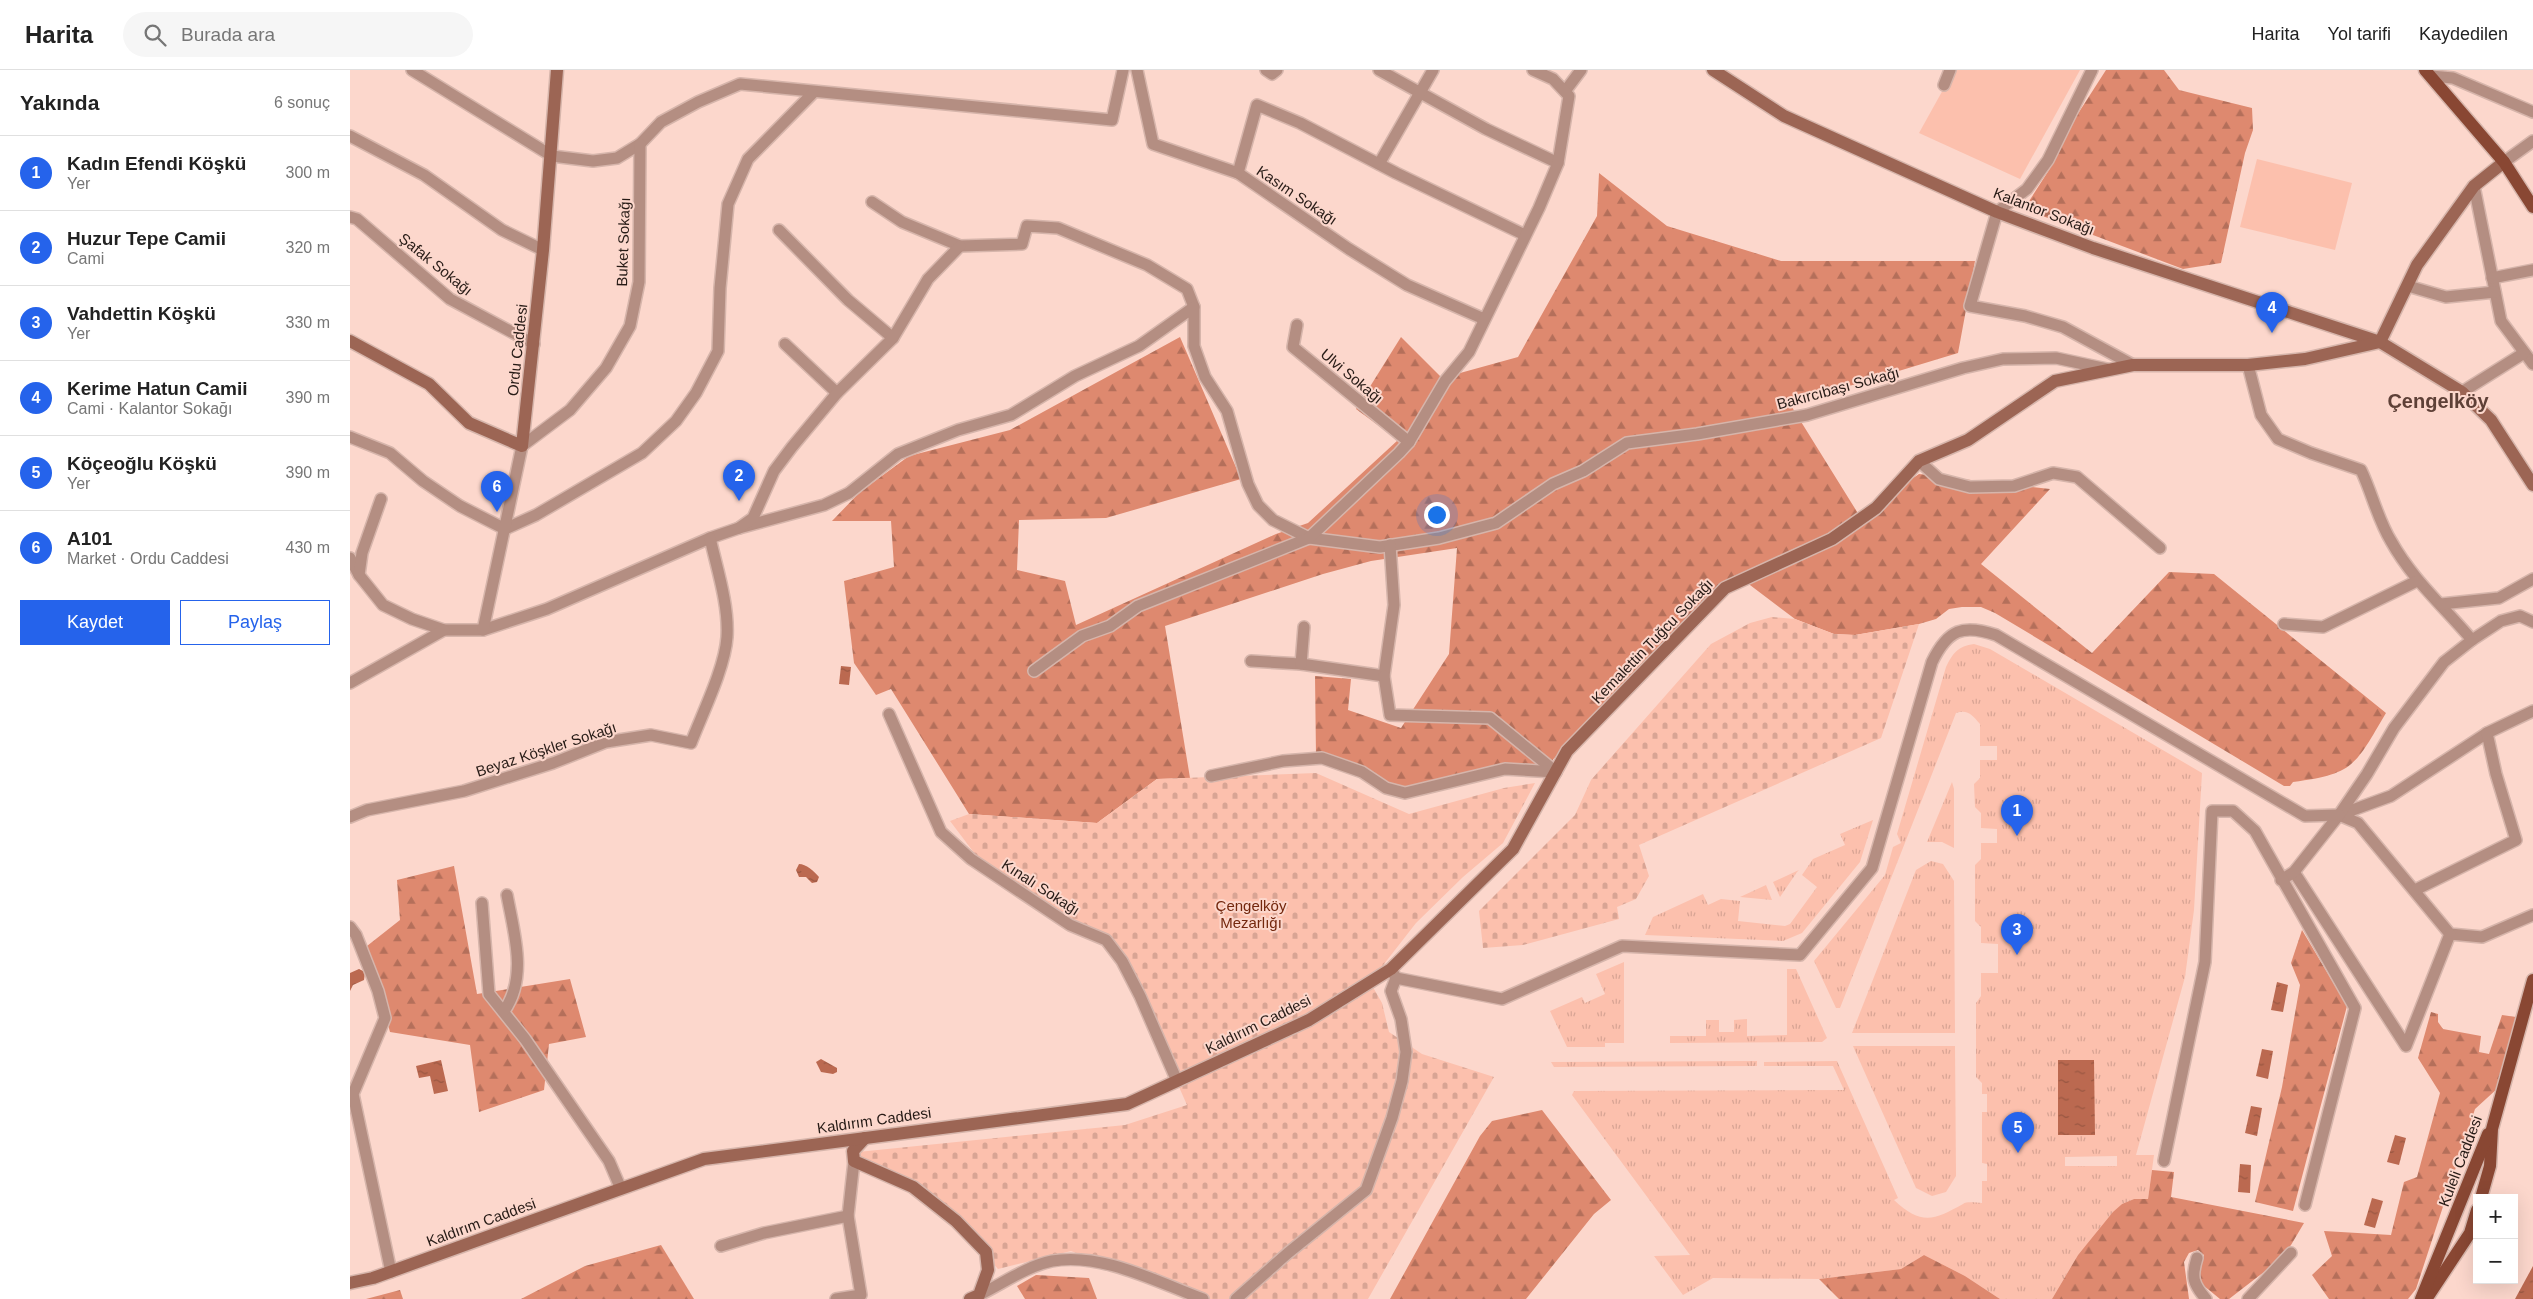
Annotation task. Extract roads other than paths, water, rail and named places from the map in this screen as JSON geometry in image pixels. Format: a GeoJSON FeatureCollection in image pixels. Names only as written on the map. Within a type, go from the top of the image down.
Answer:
{"type":"FeatureCollection","features":[{"type":"Feature","properties":{"kind":"main road"},"geometry":{"type":"LineString","coordinates":[[2430,72],[2504,162],[2533,207]]}},
{"type":"Feature","properties":{"kind":"main road"},"geometry":{"type":"LineString","coordinates":[[2496,1113],[2533,980]]}},
{"type":"Feature","properties":{"kind":"main road","name":"Kuleli Caddesi"},"geometry":{"type":"LineString","coordinates":[[2481,1194],[2490,1166],[2492,1130],[2496,1113]]}},
{"type":"Feature","properties":{"kind":"main road","name":"Kuleli Caddesi"},"geometry":{"type":"LineString","coordinates":[[2421,1299],[2439,1259],[2496,1113]]}},
{"type":"Feature","properties":{"kind":"main road"},"geometry":{"type":"LineString","coordinates":[[2426,1299],[2470,1233],[2473,1223]]}},
{"type":"Feature","properties":{"kind":"street"},"geometry":{"type":"LineString","coordinates":[[412,70],[552,156],[593,161],[617,158],[640,144],[662,122],[698,102],[740,84],[813,93],[1112,120],[1123,70]]}},
{"type":"Feature","properties":{"kind":"street","name":"Ordu Caddesi"},"geometry":{"type":"LineString","coordinates":[[483,630],[522,446],[552,156],[557,70]]}},
{"type":"Feature","properties":{"kind":"street","name":"Kasım Sokağı"},"geometry":{"type":"LineString","coordinates":[[1137,70],[1153,144],[1238,173],[1349,249],[1407,285],[1484,319]]}},
{"type":"Feature","properties":{"kind":"street"},"geometry":{"type":"LineString","coordinates":[[1266,70],[1272,74],[1277,70]]}},
{"type":"Feature","properties":{"kind":"street"},"geometry":{"type":"LineString","coordinates":[[1379,70],[1486,129],[1558,163]]}},
{"type":"Feature","properties":{"kind":"street"},"geometry":{"type":"LineString","coordinates":[[1379,164],[1434,70]]}},
{"type":"Feature","properties":{"kind":"street"},"geometry":{"type":"LineString","coordinates":[[1034,671],[1082,636],[1110,626],[1138,606],[1309,538],[1409,442],[1445,381],[1469,352],[1558,163],[1569,96],[1566,90],[1553,79],[1533,70]]}},
{"type":"Feature","properties":{"kind":"street"},"geometry":{"type":"LineString","coordinates":[[1566,90],[1581,70]]}},
{"type":"Feature","properties":{"kind":"street","name":"Kalantor Sokağı"},"geometry":{"type":"LineString","coordinates":[[1713,70],[1784,116],[1997,212],[2093,248],[2380,342],[2462,392],[2491,420],[2533,485]]}},
{"type":"Feature","properties":{"kind":"street"},"geometry":{"type":"LineString","coordinates":[[1944,85],[1950,70]]}},
{"type":"Feature","properties":{"kind":"street"},"geometry":{"type":"LineString","coordinates":[[2092,70],[2048,160],[2027,189],[1997,212],[1970,306],[2025,316],[2064,327],[2133,365]]}},
{"type":"Feature","properties":{"kind":"street"},"geometry":{"type":"LineString","coordinates":[[2430,72],[2453,78],[2533,112]]}},
{"type":"Feature","properties":{"kind":"street"},"geometry":{"type":"LineString","coordinates":[[350,437],[390,453],[423,481],[445,496],[505,529],[536,515],[642,453],[676,421],[696,393],[718,350],[720,288],[728,204],[748,159],[813,93]]}},
{"type":"Feature","properties":{"kind":"street"},"geometry":{"type":"LineString","coordinates":[[1238,173],[1257,105],[1300,124],[1525,235]]}},
{"type":"Feature","properties":{"kind":"street"},"geometry":{"type":"LineString","coordinates":[[350,136],[424,175],[502,230],[543,250]]}},
{"type":"Feature","properties":{"kind":"street"},"geometry":{"type":"LineString","coordinates":[[2380,342],[2417,265],[2474,186],[2533,141]]}},
{"type":"Feature","properties":{"kind":"street","name":"Buket Sokağı"},"geometry":{"type":"LineString","coordinates":[[522,446],[570,410],[606,368],[630,326],[639,282],[640,144]]}},
{"type":"Feature","properties":{"kind":"street"},"geometry":{"type":"LineString","coordinates":[[2474,186],[2501,320],[2533,364]]}},
{"type":"Feature","properties":{"kind":"street"},"geometry":{"type":"LineString","coordinates":[[872,202],[902,222],[960,246],[1022,244],[1027,226],[1058,228],[1147,265],[1187,289],[1194,307],[1194,346],[1205,377],[1227,411],[1248,484],[1258,505],[1273,520],[1309,538]]}},
{"type":"Feature","properties":{"kind":"street","name":"Şafak Sokağı"},"geometry":{"type":"LineString","coordinates":[[350,217],[357,219],[450,299],[534,344]]}},
{"type":"Feature","properties":{"kind":"street"},"geometry":{"type":"LineString","coordinates":[[779,230],[848,300],[893,338]]}},
{"type":"Feature","properties":{"kind":"street"},"geometry":{"type":"LineString","coordinates":[[739,528],[753,518],[774,471],[837,393],[893,338],[928,279],[960,246]]}},
{"type":"Feature","properties":{"kind":"street"},"geometry":{"type":"LineString","coordinates":[[2492,278],[2533,270]]}},
{"type":"Feature","properties":{"kind":"street"},"geometry":{"type":"LineString","coordinates":[[2408,286],[2446,297],[2494,292]]}},
{"type":"Feature","properties":{"kind":"street"},"geometry":{"type":"LineString","coordinates":[[350,558],[359,575],[383,605],[412,619],[444,630],[483,630],[546,609],[710,538],[739,528],[824,505],[849,492],[898,454],[958,430],[1011,416],[1075,376],[1139,346],[1194,307]]}},
{"type":"Feature","properties":{"kind":"street","name":"Ulvi Sokağı"},"geometry":{"type":"LineString","coordinates":[[1297,326],[1293,347],[1409,442]]}},
{"type":"Feature","properties":{"kind":"street"},"geometry":{"type":"LineString","coordinates":[[350,341],[429,384],[470,423],[522,446]]}},
{"type":"Feature","properties":{"kind":"street","name":"Kemalettin Tuğcu Sokağı"},"geometry":{"type":"LineString","coordinates":[[1394,974],[1513,849],[1567,751],[1724,588],[1832,539],[1876,508],[1919,461],[1968,440],[2056,381],[2133,365],[2248,365],[2305,359],[2380,342]]}},
{"type":"Feature","properties":{"kind":"street"},"geometry":{"type":"LineString","coordinates":[[785,344],[837,393]]}},
{"type":"Feature","properties":{"kind":"street"},"geometry":{"type":"LineString","coordinates":[[2462,392],[2524,353]]}},
{"type":"Feature","properties":{"kind":"street","name":"Bakırcıbaşı Sokağı"},"geometry":{"type":"LineString","coordinates":[[1309,538],[1380,547],[1439,538],[1496,523],[1553,484],[1583,471],[1627,443],[1697,434],[1807,415],[1963,368],[2003,359],[2056,358],[2107,369]]}},
{"type":"Feature","properties":{"kind":"street"},"geometry":{"type":"LineString","coordinates":[[2248,365],[2261,415],[2278,439],[2311,453],[2361,470],[2390,540],[2417,581],[2441,604],[2472,640]]}},
{"type":"Feature","properties":{"kind":"street"},"geometry":{"type":"LineString","coordinates":[[1919,461],[1939,479],[1970,487],[2014,486],[2053,473],[2077,477],[2160,548]]}},
{"type":"Feature","properties":{"kind":"street"},"geometry":{"type":"LineString","coordinates":[[359,575],[362,553],[381,499]]}},
{"type":"Feature","properties":{"kind":"street","name":"Beyaz Köşkler Sokağı"},"geometry":{"type":"LineString","coordinates":[[350,817],[367,810],[464,791],[553,763],[606,742],[651,734],[690,743],[721,663],[727,636],[722,594],[710,538]]}},
{"type":"Feature","properties":{"kind":"street"},"geometry":{"type":"LineString","coordinates":[[1390,545],[1394,606],[1384,676],[1390,715],[1490,718],[1556,772]]}},
{"type":"Feature","properties":{"kind":"street"},"geometry":{"type":"LineString","coordinates":[[2441,604],[2499,598],[2533,579]]}},
{"type":"Feature","properties":{"kind":"street"},"geometry":{"type":"LineString","coordinates":[[2284,624],[2323,627],[2417,581]]}},
{"type":"Feature","properties":{"kind":"street"},"geometry":{"type":"LineString","coordinates":[[2282,880],[2294,872],[2340,815],[2394,728],[2444,662],[2472,640],[2501,621],[2520,616],[2533,622]]}},
{"type":"Feature","properties":{"kind":"street"},"geometry":{"type":"LineString","coordinates":[[1301,664],[1304,627]]}},
{"type":"Feature","properties":{"kind":"street"},"geometry":{"type":"LineString","coordinates":[[1236,1299],[1288,1253],[1366,1190],[1377,1165],[1402,1080],[1406,1052],[1401,1019],[1391,991],[1394,974],[1502,999],[1622,946],[1800,954],[1872,868],[1932,662],[1942,643],[1956,632],[1975,628],[1996,635],[2306,816],[2340,815],[2391,796],[2487,733],[2533,711]]}},
{"type":"Feature","properties":{"kind":"street"},"geometry":{"type":"LineString","coordinates":[[350,683],[444,630]]}},
{"type":"Feature","properties":{"kind":"street"},"geometry":{"type":"LineString","coordinates":[[1251,662],[1301,664],[1384,676]]}},
{"type":"Feature","properties":{"kind":"street","name":"Kınalı Sokağı"},"geometry":{"type":"LineString","coordinates":[[889,714],[941,832],[971,859],[1070,925],[1106,940],[1122,961],[1140,996],[1177,1081]]}},
{"type":"Feature","properties":{"kind":"street"},"geometry":{"type":"LineString","coordinates":[[2415,890],[2516,840],[2496,774],[2487,733]]}},
{"type":"Feature","properties":{"kind":"street"},"geometry":{"type":"LineString","coordinates":[[1211,776],[1283,761],[1322,758],[1362,772],[1386,788],[1405,793],[1505,769],[1556,772]]}},
{"type":"Feature","properties":{"kind":"street"},"geometry":{"type":"LineString","coordinates":[[2164,1161],[2205,962],[2212,811],[2233,811],[2254,831],[2355,1008],[2305,1205]]}},
{"type":"Feature","properties":{"kind":"street"},"geometry":{"type":"LineString","coordinates":[[2340,815],[2358,823],[2450,934],[2482,938],[2533,914]]}},
{"type":"Feature","properties":{"kind":"street"},"geometry":{"type":"LineString","coordinates":[[2294,872],[2406,1046],[2450,934]]}},
{"type":"Feature","properties":{"kind":"street"},"geometry":{"type":"LineString","coordinates":[[504,1011],[512,1001],[517,982],[518,953],[507,895]]}},
{"type":"Feature","properties":{"kind":"street"},"geometry":{"type":"LineString","coordinates":[[482,903],[489,994],[504,1011],[609,1161],[621,1189]]}},
{"type":"Feature","properties":{"kind":"street"},"geometry":{"type":"LineString","coordinates":[[350,928],[356,935],[378,991],[385,1018],[353,1094],[391,1272]]}},
{"type":"Feature","properties":{"kind":"street","name":"Kaldırım Caddesi"},"geometry":{"type":"LineString","coordinates":[[350,1283],[391,1272],[704,1159],[1127,1104],[1309,1020],[1394,974]]}},
{"type":"Feature","properties":{"kind":"street"},"geometry":{"type":"LineString","coordinates":[[836,1299],[861,1296],[848,1216],[854,1161],[853,1150],[865,1138]]}},
{"type":"Feature","properties":{"kind":"street"},"geometry":{"type":"LineString","coordinates":[[854,1161],[913,1187],[956,1221],[986,1252],[988,1270],[976,1298]]}},
{"type":"Feature","properties":{"kind":"street"},"geometry":{"type":"LineString","coordinates":[[721,1246],[764,1233],[848,1216]]}},
{"type":"Feature","properties":{"kind":"street"},"geometry":{"type":"LineString","coordinates":[[2248,1299],[2291,1254]]}},
{"type":"Feature","properties":{"kind":"street"},"geometry":{"type":"LineString","coordinates":[[2197,1258],[2194,1269],[2194,1286],[2206,1299]]}},
{"type":"Feature","properties":{"kind":"street"},"geometry":{"type":"LineString","coordinates":[[976,1298],[1051,1262],[1072,1259],[1090,1260],[1113,1265],[1203,1299]]}},
{"type":"Feature","properties":{"kind":"water"},"geometry":{"type":"Polygon","coordinates":[[[841,666],[851,667],[849,685],[839,684],[841,666]]]}},
{"type":"Feature","properties":{"kind":"water"},"geometry":{"type":"Polygon","coordinates":[[[799,864],[815,872],[819,877],[817,882],[812,883],[806,877],[799,877],[796,870],[799,864]]]}},
{"type":"Feature","properties":{"kind":"water"},"geometry":{"type":"Polygon","coordinates":[[[359,969],[365,972],[364,980],[353,985],[350,991],[350,973],[359,969]]]}},
{"type":"Feature","properties":{"kind":"water"},"geometry":{"type":"Polygon","coordinates":[[[2277,982],[2288,985],[2283,1012],[2271,1010],[2277,982]]]}},
{"type":"Feature","properties":{"kind":"water"},"geometry":{"type":"Polygon","coordinates":[[[2262,1049],[2273,1051],[2268,1079],[2256,1076],[2262,1049]]]}},
{"type":"Feature","properties":{"kind":"water"},"geometry":{"type":"Polygon","coordinates":[[[821,1059],[837,1068],[837,1072],[833,1074],[821,1072],[816,1062],[821,1059]]]}},
{"type":"Feature","properties":{"kind":"water"},"geometry":{"type":"Polygon","coordinates":[[[441,1060],[448,1091],[434,1094],[430,1076],[419,1078],[416,1066],[441,1060]]]}},
{"type":"Feature","properties":{"kind":"water"},"geometry":{"type":"Polygon","coordinates":[[[2058,1060],[2094,1060],[2095,1135],[2058,1135],[2058,1060]]]}},
{"type":"Feature","properties":{"kind":"water"},"geometry":{"type":"Polygon","coordinates":[[[2251,1106],[2262,1108],[2257,1136],[2245,1133],[2251,1106]]]}},
{"type":"Feature","properties":{"kind":"water"},"geometry":{"type":"Polygon","coordinates":[[[2395,1135],[2406,1138],[2399,1165],[2387,1162],[2395,1135]]]}},
{"type":"Feature","properties":{"kind":"water"},"geometry":{"type":"Polygon","coordinates":[[[2240,1164],[2251,1165],[2250,1193],[2238,1192],[2240,1164]]]}},
{"type":"Feature","properties":{"kind":"water"},"geometry":{"type":"Polygon","coordinates":[[[2372,1198],[2383,1201],[2375,1228],[2364,1225],[2372,1198]]]}},
{"type":"Feature","properties":{"kind":"water"},"geometry":{"type":"Polygon","coordinates":[[[2533,1266],[2533,1299],[2515,1299],[2533,1266]]]}},
{"type":"Feature","properties":{"kind":"place","name":"Kerime Hatun Camii"},"geometry":{"type":"Point","coordinates":[2272,333]}},
{"type":"Feature","properties":{"kind":"place","name":"Huzur Tepe Camii"},"geometry":{"type":"Point","coordinates":[739,501]}},
{"type":"Feature","properties":{"kind":"place","name":"A101"},"geometry":{"type":"Point","coordinates":[497,512]}},
{"type":"Feature","properties":{"kind":"place","name":"Kadın Efendi Köşkü"},"geometry":{"type":"Point","coordinates":[2017,836]}},
{"type":"Feature","properties":{"kind":"place","name":"Vahdettin Köşkü"},"geometry":{"type":"Point","coordinates":[2017,955]}},
{"type":"Feature","properties":{"kind":"place","name":"Köçeoğlu Köşkü"},"geometry":{"type":"Point","coordinates":[2018,1153]}},
{"type":"Feature","properties":{"kind":"district","name":"Çengelköy"},"geometry":{"type":"Point","coordinates":[2438,401]}},
{"type":"Feature","properties":{"kind":"park label","name":"Çengelköy Mezarlığı"},"geometry":{"type":"Point","coordinates":[1251,914]}}]}
